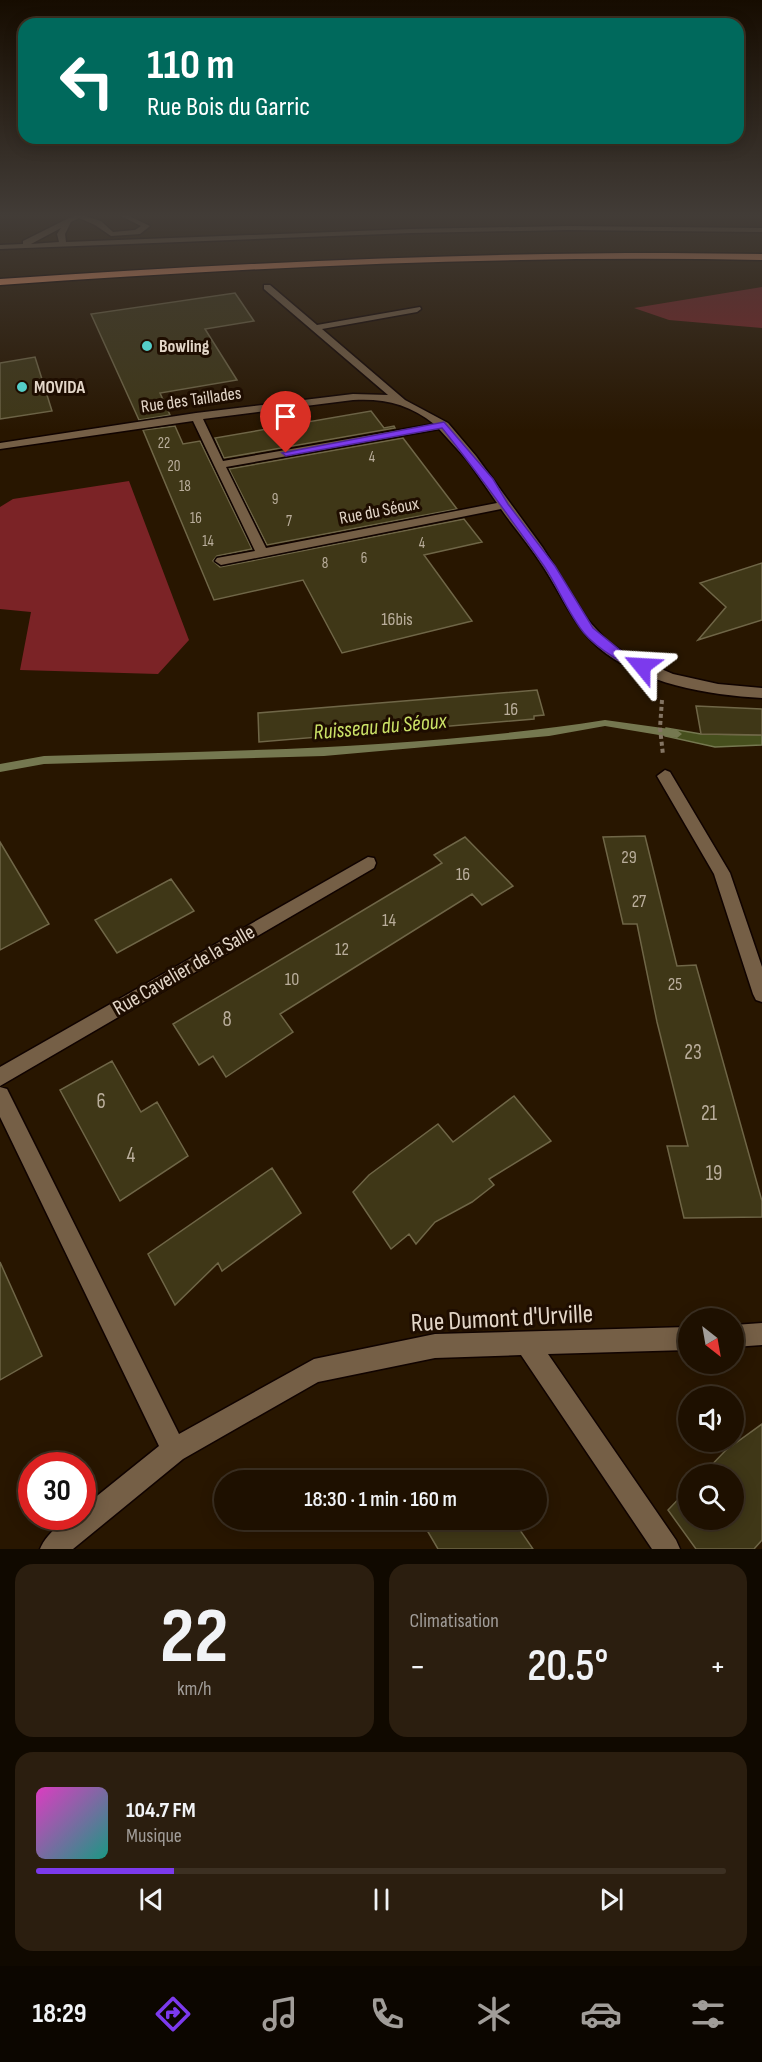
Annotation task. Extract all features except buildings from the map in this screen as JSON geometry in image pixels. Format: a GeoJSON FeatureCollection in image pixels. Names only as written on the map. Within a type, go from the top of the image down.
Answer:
{"type":"FeatureCollection","features":[{"type":"Feature","properties":{"kind":"street"},"geometry":{"type":"LineString","coordinates":[[267,287],[400,401]]}},
{"type":"Feature","properties":{"kind":"street"},"geometry":{"type":"LineString","coordinates":[[315,328],[417,309]]}},
{"type":"Feature","properties":{"kind":"street","name":"Rue des Taillades"},"geometry":{"type":"LineString","coordinates":[[0,446],[196,416],[373,397],[400,401],[444,425],[490,481],[503,505],[549,566],[589,631],[621,656],[701,687],[762,693]]}},
{"type":"Feature","properties":{"kind":"street"},"geometry":{"type":"LineString","coordinates":[[196,416],[262,552]]}},
{"type":"Feature","properties":{"kind":"street"},"geometry":{"type":"LineString","coordinates":[[219,465],[444,425]]}},
{"type":"Feature","properties":{"kind":"street","name":"Rue du Séoux"},"geometry":{"type":"LineString","coordinates":[[221,561],[503,505]]}},
{"type":"Feature","properties":{"kind":"street"},"geometry":{"type":"LineString","coordinates":[[664,776],[722,873],[762,994]]}},
{"type":"Feature","properties":{"kind":"street","name":"Rue Cavelier de la Salle"},"geometry":{"type":"LineString","coordinates":[[0,1077],[368,863]]}},
{"type":"Feature","properties":{"kind":"street"},"geometry":{"type":"LineString","coordinates":[[0,1096],[174,1450]]}},
{"type":"Feature","properties":{"kind":"street"},"geometry":{"type":"LineString","coordinates":[[744,1335],[762,1334]]}},
{"type":"Feature","properties":{"kind":"street","name":"Rue Dumont d'Urville"},"geometry":{"type":"LineString","coordinates":[[52,1549],[174,1450],[314,1371],[435,1346],[678,1338]]}},
{"type":"Feature","properties":{"kind":"street"},"geometry":{"type":"LineString","coordinates":[[527,1344],[667,1549]]}},
{"type":"Feature","properties":{"kind":"path"},"geometry":{"type":"LineString","coordinates":[[660,728],[662,744]]}},
{"type":"Feature","properties":{"kind":"shaded area"},"geometry":{"type":"Polygon","coordinates":[[[762,287],[762,328],[669,320],[634,308],[762,287]]]}},
{"type":"Feature","properties":{"kind":"shaded area"},"geometry":{"type":"Polygon","coordinates":[[[129,481],[189,640],[158,674],[20,670],[31,612],[0,609],[0,507],[13,499],[129,481]]]}},
{"type":"Feature","properties":{"kind":"shaded area"},"geometry":{"type":"Polygon","coordinates":[[[666,728],[701,734],[762,735],[762,745],[715,747],[665,736],[666,728]]]}},
{"type":"Feature","properties":{"kind":"waterway","name":"Ruisseau du Séoux"},"geometry":{"type":"LineString","coordinates":[[0,768],[44,760],[324,752],[549,732],[605,723],[677,734]]}},
{"type":"Feature","properties":{"kind":"place","name":"Bowling"},"geometry":{"type":"Point","coordinates":[147,346]}},
{"type":"Feature","properties":{"kind":"place","name":"MOVIDA"},"geometry":{"type":"Point","coordinates":[22,387]}},
{"type":"Feature","properties":{"kind":"route"},"geometry":{"type":"LineString","coordinates":[[286,453],[444,425],[490,481],[503,505],[549,566],[589,631],[621,656],[642,666]]}}]}
